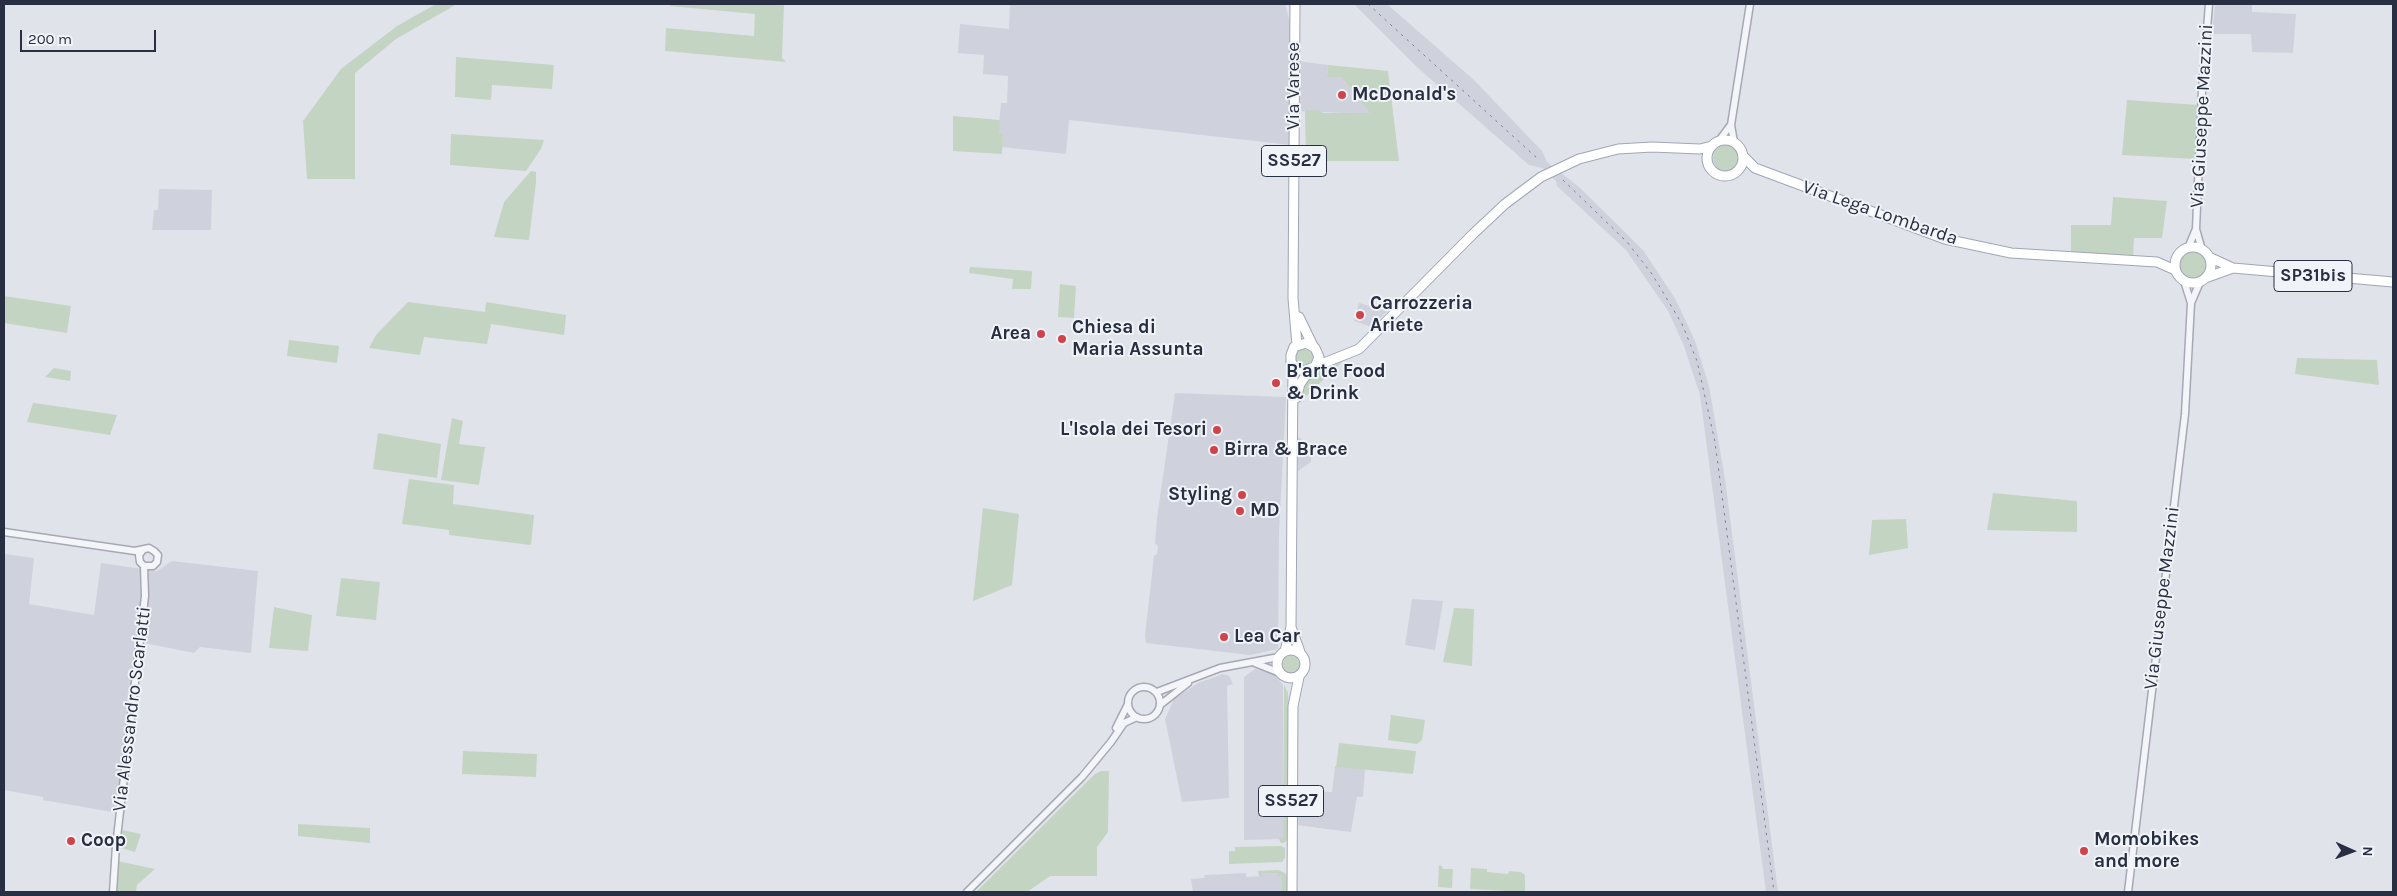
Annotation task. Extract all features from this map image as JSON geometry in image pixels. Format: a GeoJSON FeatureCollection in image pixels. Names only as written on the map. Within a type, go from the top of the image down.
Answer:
{"type":"FeatureCollection","features":[{"type":"Feature","properties":{"kind":"main road","name":"Via Varese"},"geometry":{"type":"LineString","coordinates":[[1293,4],[1293,298],[1297,345]]}},
{"type":"Feature","properties":{"kind":"main road"},"geometry":{"type":"LineString","coordinates":[[1293,366],[1300,371],[1312,369],[1340,356],[1359,350],[1505,204],[1542,177],[1568,164],[1606,152],[1652,146],[1706,148],[1716,144],[1734,142],[1739,147],[1743,156],[1741,165],[1736,172]]}},
{"type":"Feature","properties":{"kind":"main road"},"geometry":{"type":"LineString","coordinates":[[1709,164],[1708,153],[1716,144]]}},
{"type":"Feature","properties":{"kind":"main road"},"geometry":{"type":"LineString","coordinates":[[1686,148],[1702,157],[1718,174],[1728,175],[1742,169],[1755,168]]}},
{"type":"Feature","properties":{"kind":"main road","name":"Via Lega Lombarda"},"geometry":{"type":"LineString","coordinates":[[1743,156],[1755,168],[1945,239],[2011,253],[2158,262],[2175,270]]}},
{"type":"Feature","properties":{"kind":"main road"},"geometry":{"type":"LineString","coordinates":[[2188,248],[2205,253],[2210,268],[2203,280],[2184,281],[2175,270],[2177,257],[2188,248]]}},
{"type":"Feature","properties":{"kind":"main road","name":"SP31bis"},"geometry":{"type":"LineString","coordinates":[[2205,253],[2233,268],[2393,282]]}},
{"type":"Feature","properties":{"kind":"main road","name":"Via Lega Lombarda"},"geometry":{"type":"LineString","coordinates":[[2158,262],[2177,257]]}},
{"type":"Feature","properties":{"kind":"main road","name":"SP31bis"},"geometry":{"type":"LineString","coordinates":[[2203,280],[2233,268]]}},
{"type":"Feature","properties":{"kind":"main road","name":"Via Varese"},"geometry":{"type":"LineString","coordinates":[[1293,298],[1301,324],[1314,347]]}},
{"type":"Feature","properties":{"kind":"main road"},"geometry":{"type":"LineString","coordinates":[[1297,345],[1306,343],[1340,356]]}},
{"type":"Feature","properties":{"kind":"main road","name":"SS527"},"geometry":{"type":"LineString","coordinates":[[1292,706],[1277,665],[1291,627],[1293,366],[1290,354],[1297,345]]}},
{"type":"Feature","properties":{"kind":"main road","name":"SS527"},"geometry":{"type":"LineString","coordinates":[[1293,415],[1300,384],[1319,357],[1314,347]]}},
{"type":"Feature","properties":{"kind":"main road","name":"SS527"},"geometry":{"type":"LineString","coordinates":[[1291,627],[1306,666],[1298,677],[1292,706],[1292,892]]}},
{"type":"Feature","properties":{"kind":"main road"},"geometry":{"type":"LineString","coordinates":[[1282,654],[1291,650],[1300,652]]}},
{"type":"Feature","properties":{"kind":"main road"},"geometry":{"type":"LineString","coordinates":[[1282,675],[1291,679],[1298,677]]}},
{"type":"Feature","properties":{"kind":"street","name":"Via Giuseppe Mazzini"},"geometry":{"type":"LineString","coordinates":[[2196,229],[2202,91],[2209,4]]}},
{"type":"Feature","properties":{"kind":"street"},"geometry":{"type":"LineString","coordinates":[[1734,142],[1731,125],[1750,5]]}},
{"type":"Feature","properties":{"kind":"street"},"geometry":{"type":"LineString","coordinates":[[1716,144],[1731,125]]}},
{"type":"Feature","properties":{"kind":"street"},"geometry":{"type":"LineString","coordinates":[[2188,248],[2196,229]]}},
{"type":"Feature","properties":{"kind":"street"},"geometry":{"type":"LineString","coordinates":[[2196,229],[2205,253]]}},
{"type":"Feature","properties":{"kind":"street","name":"Via Giuseppe Mazzini"},"geometry":{"type":"LineString","coordinates":[[2191,304],[2203,280]]}},
{"type":"Feature","properties":{"kind":"street","name":"Via Giuseppe Mazzini"},"geometry":{"type":"LineString","coordinates":[[2128,892],[2184,414],[2191,304],[2184,281]]}},
{"type":"Feature","properties":{"kind":"street"},"geometry":{"type":"LineString","coordinates":[[4,532],[123,549],[143,550],[149,548],[156,553],[157,562],[153,566],[142,564],[123,549]]}},
{"type":"Feature","properties":{"kind":"street"},"geometry":{"type":"LineString","coordinates":[[142,564],[139,555],[143,550]]}},
{"type":"Feature","properties":{"kind":"street","name":"Via Alessandro Scarlatti"},"geometry":{"type":"LineString","coordinates":[[142,564],[145,596]]}},
{"type":"Feature","properties":{"kind":"street","name":"Via Alessandro Scarlatti"},"geometry":{"type":"LineString","coordinates":[[113,892],[112,881],[145,596],[153,566]]}},
{"type":"Feature","properties":{"kind":"street"},"geometry":{"type":"LineString","coordinates":[[1157,692],[1220,668],[1254,662],[1282,654]]}},
{"type":"Feature","properties":{"kind":"street"},"geometry":{"type":"LineString","coordinates":[[1254,662],[1282,675]]}},
{"type":"Feature","properties":{"kind":"street"},"geometry":{"type":"LineString","coordinates":[[1160,705],[1194,678]]}},
{"type":"Feature","properties":{"kind":"street"},"geometry":{"type":"LineString","coordinates":[[967,892],[1098,758],[1124,723],[1137,717],[1149,718],[1158,712],[1160,699],[1157,692],[1150,687],[1139,687],[1130,695],[1128,704],[1098,758]]}},
{"type":"Feature","properties":{"kind":"street"},"geometry":{"type":"LineString","coordinates":[[1128,704],[1130,711],[1137,717]]}},
{"type":"Feature","properties":{"kind":"street","name":"Via Alessandro Scarlatti"},"geometry":{"type":"LineString","coordinates":[[108,892],[112,881]]}},
{"type":"Feature","properties":{"kind":"shaded area"},"geometry":{"type":"Polygon","coordinates":[[[1010,4],[1285,4],[1292,29],[1291,145],[1069,120],[1066,154],[1002,147],[1003,135],[998,134],[1001,103],[1007,103],[1008,76],[983,74],[984,55],[958,53],[960,24],[1009,29],[1010,4]]]}},
{"type":"Feature","properties":{"kind":"shaded area"},"geometry":{"type":"Polygon","coordinates":[[[1354,4],[1387,4],[1474,80],[1542,151],[1547,162],[1579,187],[1643,250],[1676,300],[1695,341],[1709,386],[1725,479],[1778,892],[1766,892],[1700,395],[1684,346],[1668,311],[1626,250],[1557,186],[1556,181],[1542,168],[1529,165],[1418,68],[1354,4]]]}},
{"type":"Feature","properties":{"kind":"shaded area"},"geometry":{"type":"Polygon","coordinates":[[[2215,4],[2252,4],[2252,12],[2296,14],[2293,53],[2252,52],[2251,34],[2212,34],[2215,4]]]}},
{"type":"Feature","properties":{"kind":"shaded area"},"geometry":{"type":"Polygon","coordinates":[[[1298,61],[1328,65],[1327,76],[1341,77],[1371,114],[1298,111],[1298,61]]]}},
{"type":"Feature","properties":{"kind":"shaded area"},"geometry":{"type":"Polygon","coordinates":[[[159,189],[212,190],[211,230],[152,230],[154,210],[158,210],[159,189]]]}},
{"type":"Feature","properties":{"kind":"shaded area"},"geometry":{"type":"Polygon","coordinates":[[[1359,303],[1387,311],[1372,327],[1354,321],[1359,303]]]}},
{"type":"Feature","properties":{"kind":"shaded area"},"geometry":{"type":"Polygon","coordinates":[[[1175,393],[1286,397],[1279,533],[1278,649],[1250,655],[1146,643],[1145,635],[1154,556],[1157,554],[1158,546],[1155,543],[1157,518],[1175,393]]]}},
{"type":"Feature","properties":{"kind":"shaded area"},"geometry":{"type":"Polygon","coordinates":[[[1298,437],[1311,446],[1311,462],[1298,471],[1298,437]]]}},
{"type":"Feature","properties":{"kind":"shaded area"},"geometry":{"type":"Polygon","coordinates":[[[4,554],[34,558],[29,604],[94,615],[101,563],[157,571],[172,561],[258,571],[251,653],[200,647],[194,653],[135,641],[118,813],[43,800],[43,797],[4,790],[4,554]]]}},
{"type":"Feature","properties":{"kind":"shaded area"},"geometry":{"type":"Polygon","coordinates":[[[1412,599],[1443,601],[1435,650],[1405,645],[1412,599]]]}},
{"type":"Feature","properties":{"kind":"shaded area"},"geometry":{"type":"Polygon","coordinates":[[[1255,669],[1274,674],[1283,685],[1283,839],[1244,840],[1244,677],[1255,669]]]}},
{"type":"Feature","properties":{"kind":"shaded area"},"geometry":{"type":"Polygon","coordinates":[[[1223,674],[1229,676],[1233,684],[1227,686],[1229,798],[1182,802],[1165,719],[1174,699],[1198,683],[1223,674]]]}},
{"type":"Feature","properties":{"kind":"shaded area"},"geometry":{"type":"Polygon","coordinates":[[[1335,766],[1365,769],[1363,797],[1357,797],[1351,832],[1296,825],[1295,790],[1332,792],[1335,766]]]}},
{"type":"Feature","properties":{"kind":"shaded area"},"geometry":{"type":"Polygon","coordinates":[[[1278,872],[1282,875],[1282,892],[1193,892],[1191,879],[1204,878],[1205,875],[1246,873],[1246,877],[1278,872]]]}},
{"type":"Feature","properties":{"kind":"green space"},"geometry":{"type":"Polygon","coordinates":[[[436,4],[457,4],[396,39],[355,73],[355,179],[307,179],[303,121],[341,69],[397,26],[436,4]]]}},
{"type":"Feature","properties":{"kind":"green space"},"geometry":{"type":"Polygon","coordinates":[[[670,4],[784,4],[782,58],[786,62],[665,51],[666,28],[754,36],[755,14],[670,6],[670,4]]]}},
{"type":"Feature","properties":{"kind":"green space"},"geometry":{"type":"Polygon","coordinates":[[[456,57],[554,65],[552,89],[492,85],[491,100],[455,97],[456,57]]]}},
{"type":"Feature","properties":{"kind":"green space"},"geometry":{"type":"Polygon","coordinates":[[[1328,65],[1388,71],[1399,161],[1306,161],[1305,111],[1370,113],[1341,77],[1327,77],[1328,65]]]}},
{"type":"Feature","properties":{"kind":"green space"},"geometry":{"type":"Polygon","coordinates":[[[2127,100],[2199,105],[2196,159],[2122,155],[2127,100]]]}},
{"type":"Feature","properties":{"kind":"green space"},"geometry":{"type":"Polygon","coordinates":[[[953,116],[1000,120],[999,134],[1003,134],[1002,154],[953,151],[953,116]]]}},
{"type":"Feature","properties":{"kind":"green space"},"geometry":{"type":"Polygon","coordinates":[[[451,134],[544,140],[541,149],[526,171],[450,165],[451,134]]]}},
{"type":"Feature","properties":{"kind":"green space"},"geometry":{"type":"Polygon","coordinates":[[[1726,145],[1735,149],[1739,158],[1735,167],[1726,171],[1717,167],[1713,158],[1717,149],[1726,145]]]}},
{"type":"Feature","properties":{"kind":"green space"},"geometry":{"type":"Polygon","coordinates":[[[531,171],[536,172],[536,182],[529,240],[494,237],[504,202],[531,171]]]}},
{"type":"Feature","properties":{"kind":"green space"},"geometry":{"type":"Polygon","coordinates":[[[2113,197],[2167,201],[2162,238],[2134,238],[2133,257],[2071,253],[2071,225],[2111,225],[2113,197]]]}},
{"type":"Feature","properties":{"kind":"green space"},"geometry":{"type":"Polygon","coordinates":[[[2193,251],[2203,255],[2207,265],[2203,275],[2193,279],[2183,275],[2179,265],[2183,255],[2193,251]]]}},
{"type":"Feature","properties":{"kind":"green space"},"geometry":{"type":"Polygon","coordinates":[[[970,267],[1032,271],[1031,289],[1012,289],[1013,279],[969,273],[970,267]]]}},
{"type":"Feature","properties":{"kind":"green space"},"geometry":{"type":"Polygon","coordinates":[[[1060,284],[1076,286],[1074,318],[1058,317],[1060,284]]]}},
{"type":"Feature","properties":{"kind":"green space"},"geometry":{"type":"Polygon","coordinates":[[[4,296],[71,306],[67,333],[4,323],[4,296]]]}},
{"type":"Feature","properties":{"kind":"green space"},"geometry":{"type":"Polygon","coordinates":[[[408,302],[485,312],[486,302],[566,315],[564,335],[491,324],[487,344],[424,337],[420,355],[369,348],[376,335],[408,302]]]}},
{"type":"Feature","properties":{"kind":"green space"},"geometry":{"type":"Polygon","coordinates":[[[289,340],[339,346],[337,363],[287,356],[289,340]]]}},
{"type":"Feature","properties":{"kind":"green space"},"geometry":{"type":"Polygon","coordinates":[[[1300,349],[1308,349],[1313,354],[1311,365],[1300,367],[1295,362],[1295,354],[1300,349]]]}},
{"type":"Feature","properties":{"kind":"green space"},"geometry":{"type":"Polygon","coordinates":[[[2297,358],[2377,360],[2379,385],[2295,374],[2297,358]]]}},
{"type":"Feature","properties":{"kind":"green space"},"geometry":{"type":"Polygon","coordinates":[[[1343,360],[1299,403],[1304,384],[1308,378],[1321,367],[1343,360]]]}},
{"type":"Feature","properties":{"kind":"green space"},"geometry":{"type":"Polygon","coordinates":[[[54,368],[71,371],[70,381],[45,377],[54,368]]]}},
{"type":"Feature","properties":{"kind":"green space"},"geometry":{"type":"Polygon","coordinates":[[[33,403],[117,415],[110,435],[27,422],[33,403]]]}},
{"type":"Feature","properties":{"kind":"green space"},"geometry":{"type":"Polygon","coordinates":[[[452,418],[463,421],[459,444],[485,447],[479,485],[441,480],[452,418]]]}},
{"type":"Feature","properties":{"kind":"green space"},"geometry":{"type":"Polygon","coordinates":[[[378,433],[441,444],[437,478],[373,469],[378,433]]]}},
{"type":"Feature","properties":{"kind":"green space"},"geometry":{"type":"Polygon","coordinates":[[[409,479],[454,485],[453,504],[534,515],[531,545],[449,535],[449,530],[402,524],[409,479]]]}},
{"type":"Feature","properties":{"kind":"green space"},"geometry":{"type":"Polygon","coordinates":[[[1993,493],[2077,501],[2077,532],[1987,530],[1993,493]]]}},
{"type":"Feature","properties":{"kind":"green space"},"geometry":{"type":"Polygon","coordinates":[[[983,508],[1019,514],[1012,585],[973,601],[983,508]]]}},
{"type":"Feature","properties":{"kind":"green space"},"geometry":{"type":"Polygon","coordinates":[[[1906,519],[1908,548],[1869,555],[1872,520],[1906,519]]]}},
{"type":"Feature","properties":{"kind":"green space"},"geometry":{"type":"Polygon","coordinates":[[[341,578],[380,582],[376,620],[336,616],[341,578]]]}},
{"type":"Feature","properties":{"kind":"green space"},"geometry":{"type":"Polygon","coordinates":[[[274,607],[312,615],[308,651],[269,648],[274,607]]]}},
{"type":"Feature","properties":{"kind":"green space"},"geometry":{"type":"Polygon","coordinates":[[[1454,608],[1474,609],[1472,666],[1443,662],[1454,608]]]}},
{"type":"Feature","properties":{"kind":"green space"},"geometry":{"type":"Polygon","coordinates":[[[1290,654],[1297,657],[1300,664],[1297,671],[1290,674],[1283,671],[1280,664],[1283,657],[1290,654]]]}},
{"type":"Feature","properties":{"kind":"green space"},"geometry":{"type":"Polygon","coordinates":[[[1284,685],[1288,693],[1289,712],[1288,839],[1281,843],[1279,839],[1283,838],[1284,685]]]}},
{"type":"Feature","properties":{"kind":"green space"},"geometry":{"type":"Polygon","coordinates":[[[1391,715],[1425,720],[1422,740],[1417,744],[1388,740],[1391,715]]]}},
{"type":"Feature","properties":{"kind":"green space"},"geometry":{"type":"Polygon","coordinates":[[[1339,743],[1416,751],[1413,774],[1336,767],[1339,743]]]}},
{"type":"Feature","properties":{"kind":"green space"},"geometry":{"type":"Polygon","coordinates":[[[463,751],[537,754],[536,777],[462,774],[463,751]]]}},
{"type":"Feature","properties":{"kind":"green space"},"geometry":{"type":"Polygon","coordinates":[[[1101,771],[1109,771],[1108,832],[1097,847],[1097,876],[1050,876],[1027,892],[976,892],[1095,774],[1101,771]]]}},
{"type":"Feature","properties":{"kind":"green space"},"geometry":{"type":"Polygon","coordinates":[[[298,824],[370,828],[370,843],[298,836],[298,824]]]}},
{"type":"Feature","properties":{"kind":"green space"},"geometry":{"type":"Polygon","coordinates":[[[117,829],[141,834],[135,852],[115,846],[117,829]]]}},
{"type":"Feature","properties":{"kind":"green space"},"geometry":{"type":"Polygon","coordinates":[[[1281,846],[1285,848],[1285,858],[1282,862],[1229,864],[1229,851],[1235,851],[1235,847],[1281,846]]]}},
{"type":"Feature","properties":{"kind":"green space"},"geometry":{"type":"Polygon","coordinates":[[[117,861],[155,869],[137,885],[136,892],[117,892],[115,887],[117,861]]]}},
{"type":"Feature","properties":{"kind":"green space"},"geometry":{"type":"Polygon","coordinates":[[[1439,865],[1443,869],[1453,869],[1452,888],[1438,887],[1439,865]]]}},
{"type":"Feature","properties":{"kind":"green space"},"geometry":{"type":"Polygon","coordinates":[[[1471,868],[1487,869],[1487,872],[1508,874],[1509,871],[1521,872],[1525,875],[1525,892],[1470,889],[1471,868]]]}},
{"type":"Feature","properties":{"kind":"green space"},"geometry":{"type":"Polygon","coordinates":[[[1278,870],[1285,873],[1287,877],[1288,892],[1282,892],[1282,876],[1278,876],[1278,873],[1262,873],[1262,876],[1259,876],[1258,871],[1278,870]]]}},
{"type":"Feature","properties":{"kind":"railway"},"geometry":{"type":"LineString","coordinates":[[1368,4],[1538,159]]}},
{"type":"Feature","properties":{"kind":"railway"},"geometry":{"type":"LineString","coordinates":[[1563,180],[1627,242],[1652,274],[1682,324],[1697,361],[1715,442],[1774,892]]}},
{"type":"Feature","properties":{"kind":"place","name":"McDonald's"},"geometry":{"type":"Point","coordinates":[1342,95]}},
{"type":"Feature","properties":{"kind":"place","name":"Carrozzeria Ariete"},"geometry":{"type":"Point","coordinates":[1360,315]}},
{"type":"Feature","properties":{"kind":"place","name":"Area"},"geometry":{"type":"Point","coordinates":[1041,334]}},
{"type":"Feature","properties":{"kind":"place","name":"Chiesa di Maria Assunta"},"geometry":{"type":"Point","coordinates":[1062,339]}},
{"type":"Feature","properties":{"kind":"place","name":"B'arte Food & Drink"},"geometry":{"type":"Point","coordinates":[1276,383]}},
{"type":"Feature","properties":{"kind":"place","name":"L'Isola dei Tesori"},"geometry":{"type":"Point","coordinates":[1217,430]}},
{"type":"Feature","properties":{"kind":"place","name":"Birra & Brace"},"geometry":{"type":"Point","coordinates":[1214,450]}},
{"type":"Feature","properties":{"kind":"place","name":"Styling"},"geometry":{"type":"Point","coordinates":[1242,495]}},
{"type":"Feature","properties":{"kind":"place","name":"MD"},"geometry":{"type":"Point","coordinates":[1240,511]}},
{"type":"Feature","properties":{"kind":"place","name":"Lea Car"},"geometry":{"type":"Point","coordinates":[1224,637]}},
{"type":"Feature","properties":{"kind":"place","name":"Coop"},"geometry":{"type":"Point","coordinates":[71,841]}},
{"type":"Feature","properties":{"kind":"place","name":"Momobikes and more"},"geometry":{"type":"Point","coordinates":[2084,851]}}]}
